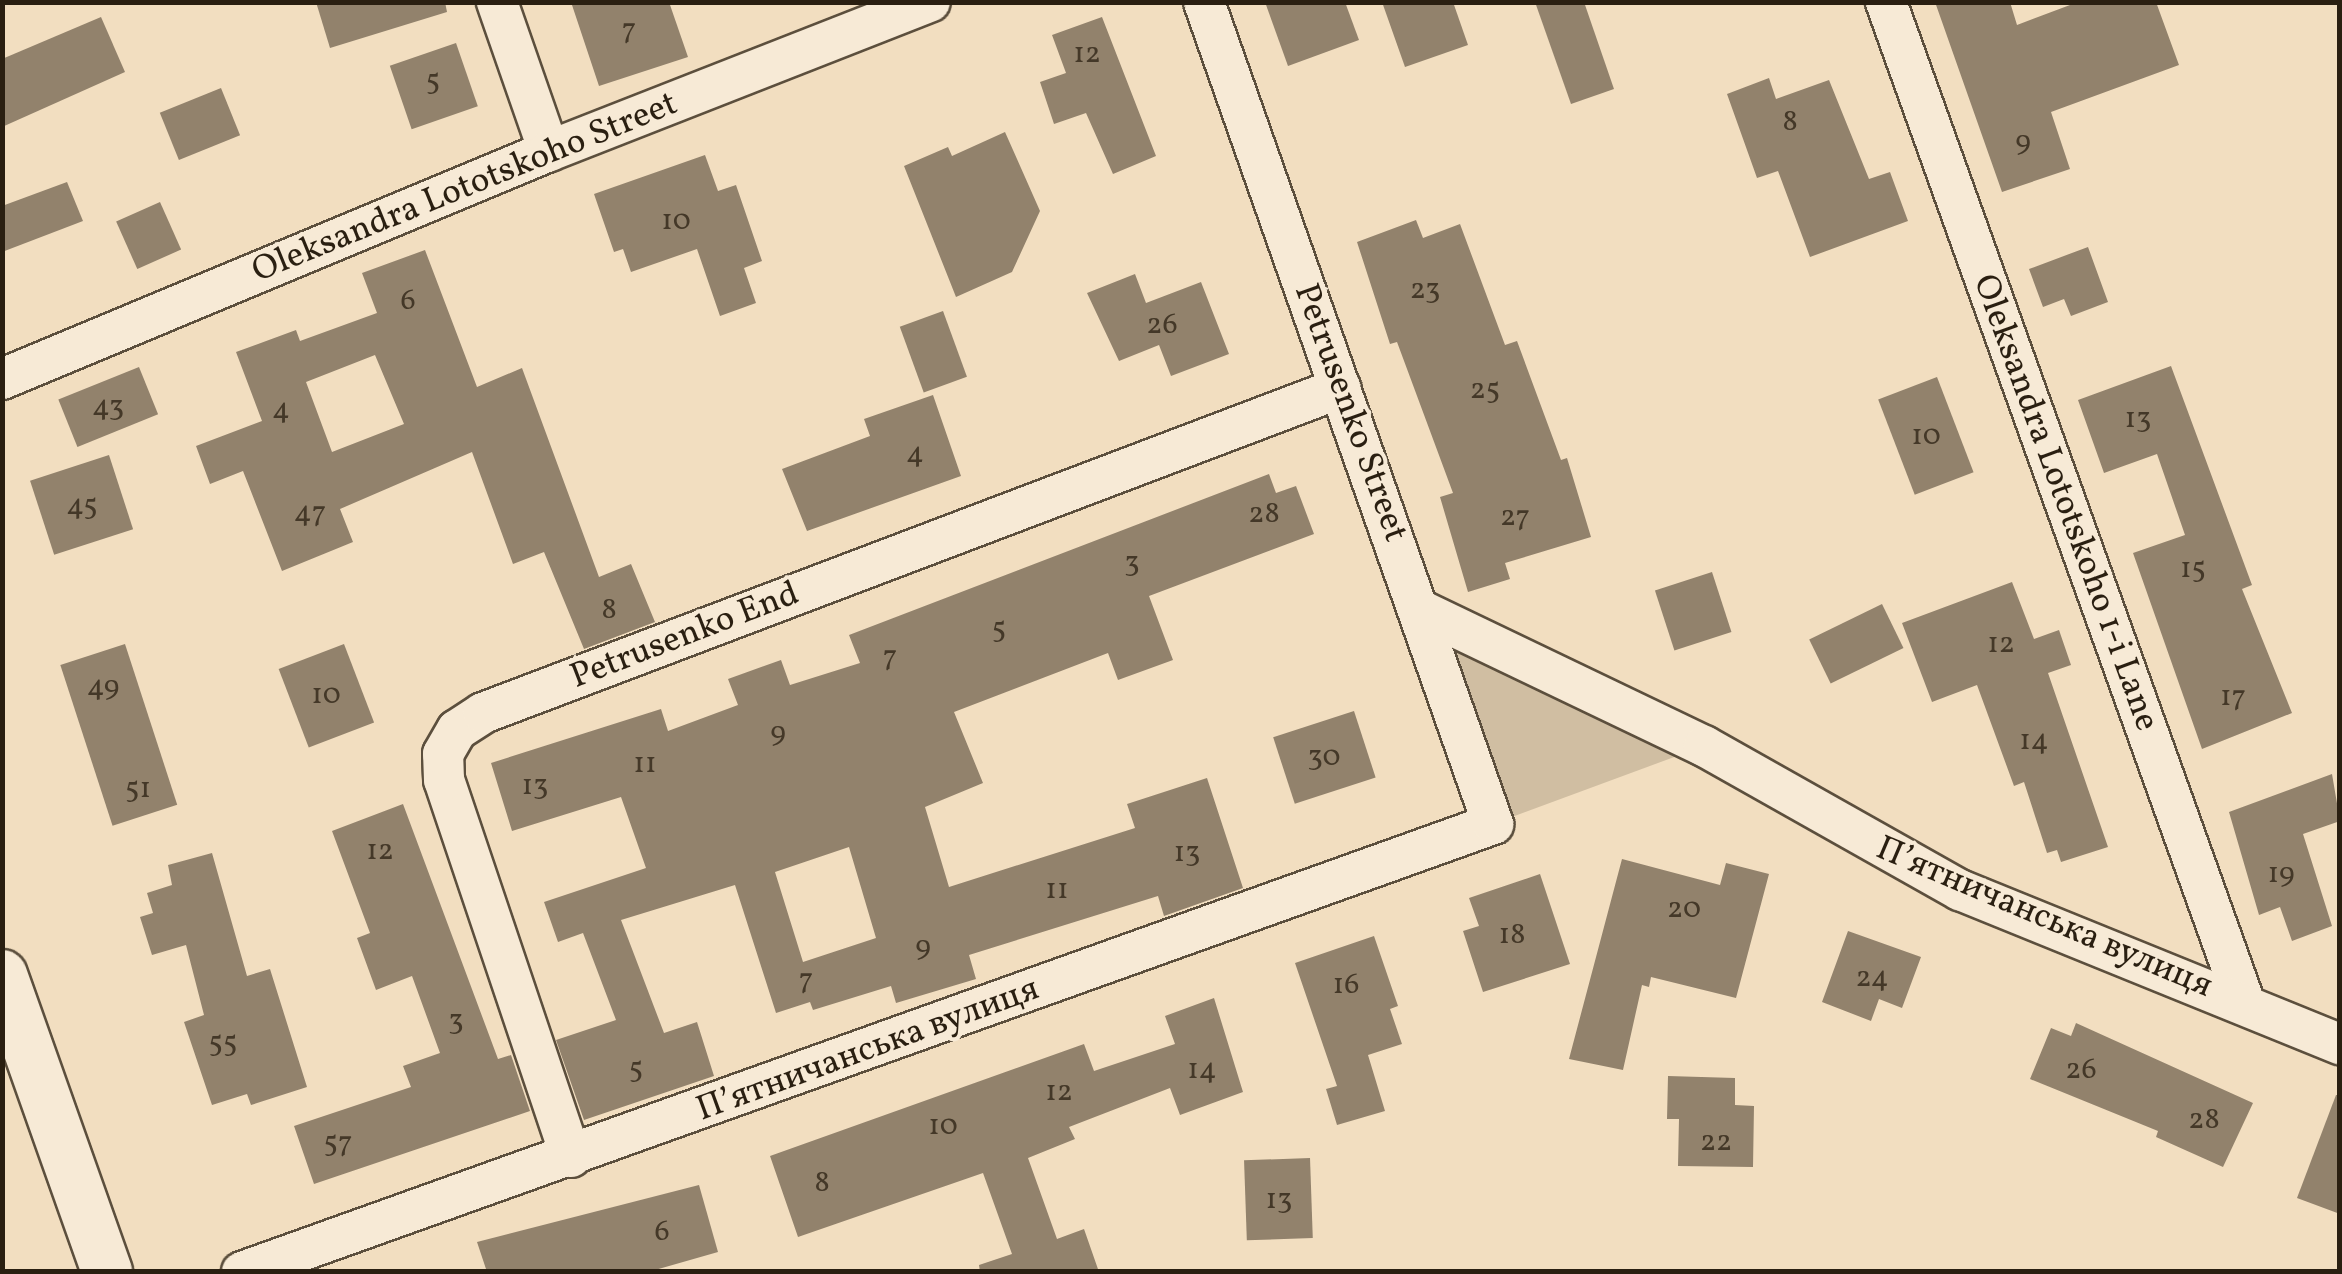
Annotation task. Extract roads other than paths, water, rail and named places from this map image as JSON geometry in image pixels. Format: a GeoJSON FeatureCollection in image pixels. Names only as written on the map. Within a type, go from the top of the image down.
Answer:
{"type":"FeatureCollection","features":[{"type":"Feature","properties":{"kind":"street"},"geometry":{"type":"LineString","coordinates":[[498,2],[549,151]]}},
{"type":"Feature","properties":{"kind":"street","name":"Oleksandra Lototskoho Street"},"geometry":{"type":"LineString","coordinates":[[2,379],[549,151],[930,2]]}},
{"type":"Feature","properties":{"kind":"street","name":"Petrusenko Street"},"geometry":{"type":"LineString","coordinates":[[1204,2],[1493,824]]}},
{"type":"Feature","properties":{"kind":"street","name":"Oleksandra Lototskoho 1-i Lane"},"geometry":{"type":"LineString","coordinates":[[1886,2],[2244,1004]]}},
{"type":"Feature","properties":{"kind":"street","name":"Petrusenko End"},"geometry":{"type":"LineString","coordinates":[[571,1158],[444,780],[443,754],[457,730],[483,713],[1340,388]]}},
{"type":"Feature","properties":{"kind":"street","name":"Пʼятничанська вулиця"},"geometry":{"type":"LineString","coordinates":[[1420,610],[1704,746],[1960,890],[2340,1044]]}},
{"type":"Feature","properties":{"kind":"street","name":"Пʼятничанська вулиця"},"geometry":{"type":"LineString","coordinates":[[242,1272],[571,1158],[1493,824]]}},
{"type":"Feature","properties":{"kind":"street"},"geometry":{"type":"LineString","coordinates":[[2,975],[108,1272]]}}]}
